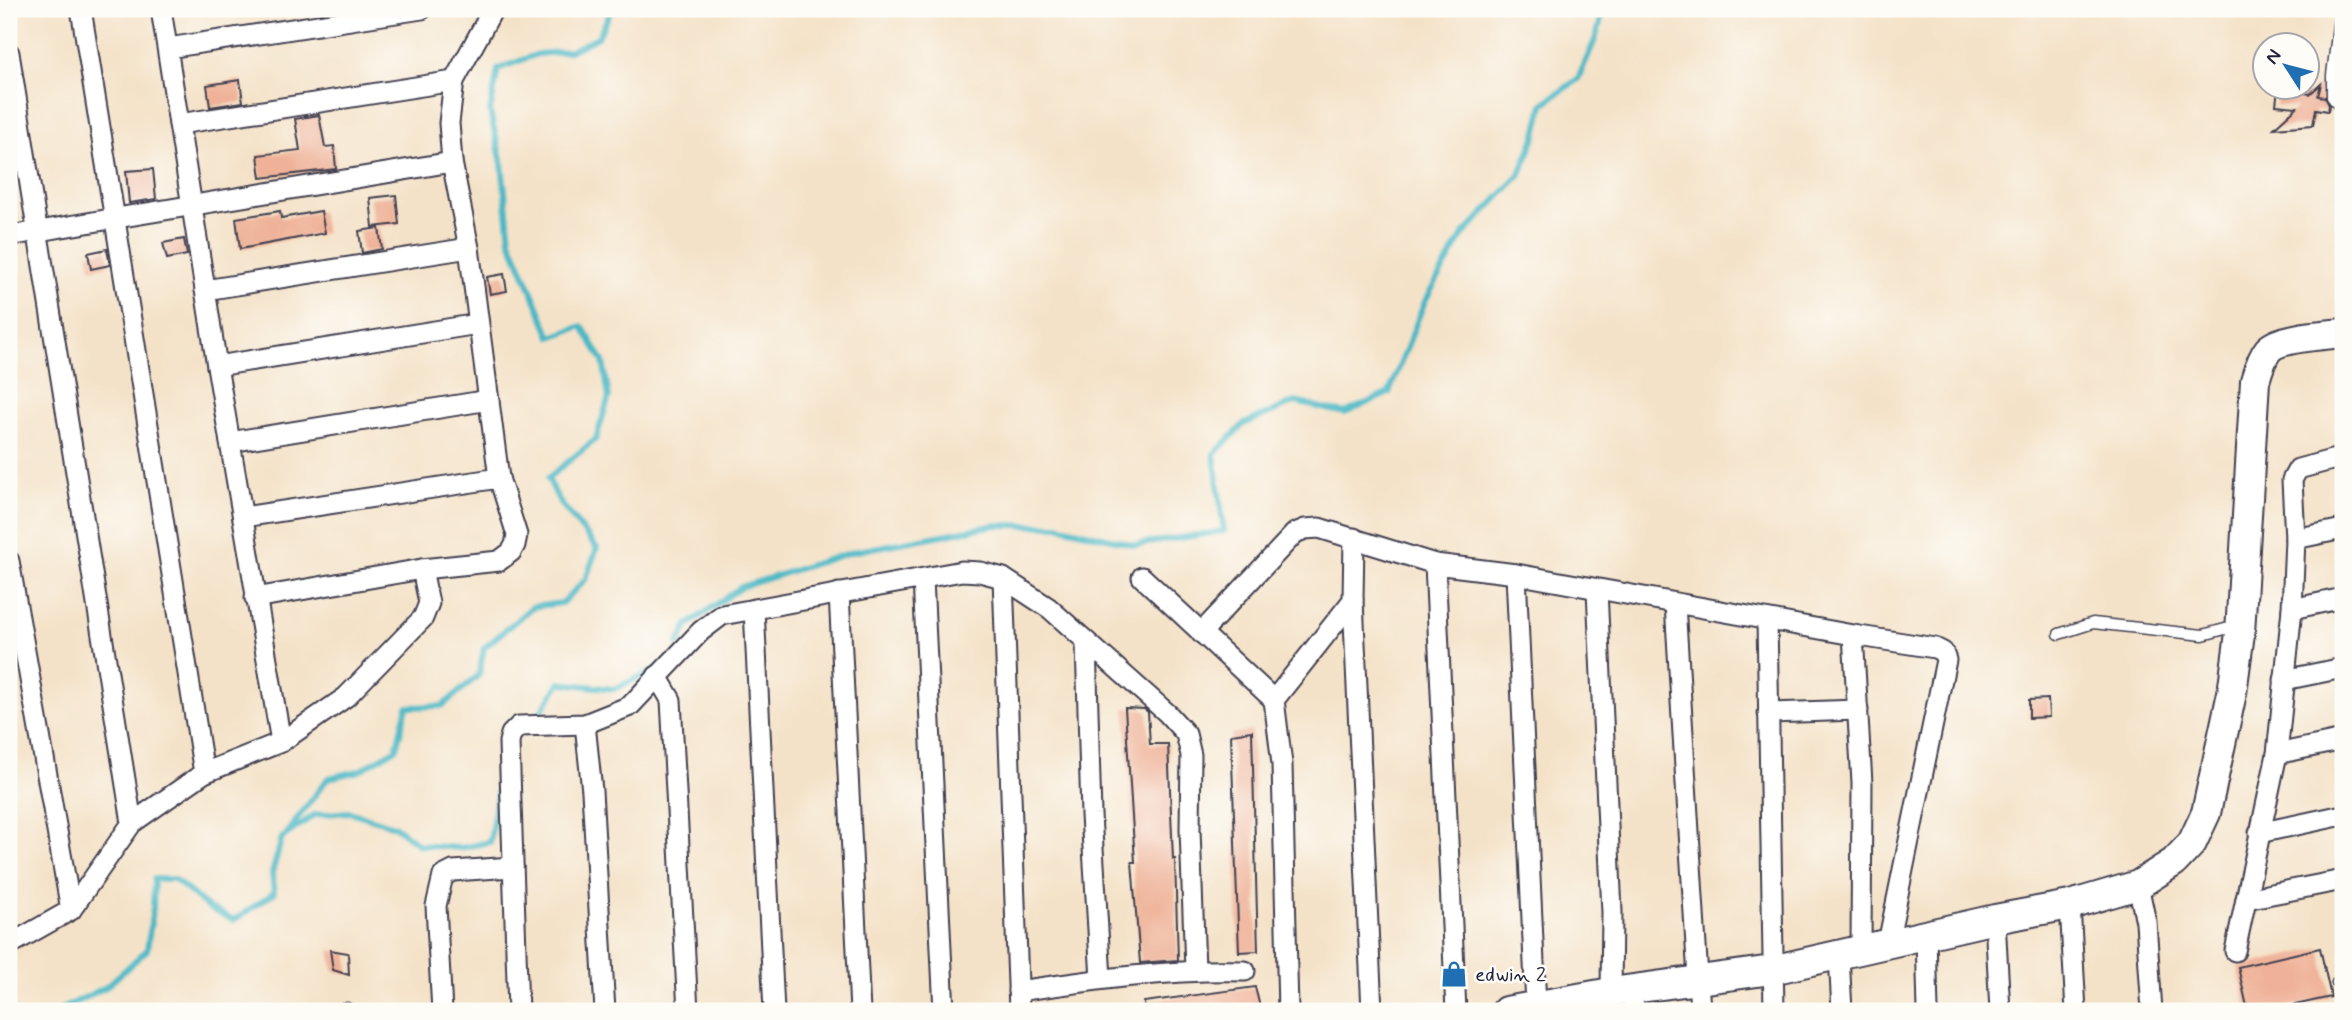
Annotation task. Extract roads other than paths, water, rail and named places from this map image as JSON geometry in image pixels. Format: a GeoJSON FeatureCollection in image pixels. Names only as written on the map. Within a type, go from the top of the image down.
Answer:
{"type":"FeatureCollection","features":[{"type":"Feature","properties":{"kind":"street"},"geometry":{"type":"LineString","coordinates":[[81,9],[204,773]]}},
{"type":"Feature","properties":{"kind":"street"},"geometry":{"type":"LineString","coordinates":[[161,9],[217,366],[281,742]]}},
{"type":"Feature","properties":{"kind":"street"},"geometry":{"type":"LineString","coordinates":[[168,48],[422,9]]}},
{"type":"Feature","properties":{"kind":"street"},"geometry":{"type":"LineString","coordinates":[[255,598],[422,569],[499,561],[511,552],[515,545],[517,535],[499,478],[469,248],[452,162],[449,123],[454,81],[493,9]]}},
{"type":"Feature","properties":{"kind":"street"},"geometry":{"type":"LineString","coordinates":[[9,53],[132,823]]}},
{"type":"Feature","properties":{"kind":"street"},"geometry":{"type":"LineString","coordinates":[[179,124],[454,81]]}},
{"type":"Feature","properties":{"kind":"street"},"geometry":{"type":"LineString","coordinates":[[9,236],[452,162]]}},
{"type":"Feature","properties":{"kind":"street"},"geometry":{"type":"LineString","coordinates":[[205,290],[469,248]]}},
{"type":"Feature","properties":{"kind":"street"},"geometry":{"type":"LineString","coordinates":[[217,366],[478,324]]}},
{"type":"Feature","properties":{"kind":"street"},"geometry":{"type":"LineString","coordinates":[[1506,1011],[1626,998],[1698,979],[1772,970],[1995,919],[2070,905],[2138,885],[2174,862],[2192,843],[2206,813],[2232,693],[2240,625],[2255,381],[2259,365],[2269,348],[2290,340],[2343,333]]}},
{"type":"Feature","properties":{"kind":"street"},"geometry":{"type":"LineString","coordinates":[[230,442],[489,400]]}},
{"type":"Feature","properties":{"kind":"street"},"geometry":{"type":"LineString","coordinates":[[2235,951],[2277,754],[2295,539],[2292,480],[2298,469],[2343,457]]}},
{"type":"Feature","properties":{"kind":"street"},"geometry":{"type":"LineString","coordinates":[[243,517],[499,478]]}},
{"type":"Feature","properties":{"kind":"street"},"geometry":{"type":"LineString","coordinates":[[1201,633],[1295,533],[1320,528],[1435,564],[1516,574],[1935,648],[1943,652],[1946,660],[1863,948],[1842,1011]]}},
{"type":"Feature","properties":{"kind":"street"},"geometry":{"type":"LineString","coordinates":[[2295,539],[2343,529]]}},
{"type":"Feature","properties":{"kind":"street"},"geometry":{"type":"LineString","coordinates":[[1353,538],[1353,600],[1372,1011]]}},
{"type":"Feature","properties":{"kind":"street"},"geometry":{"type":"LineString","coordinates":[[9,561],[13,608],[71,910]]}},
{"type":"Feature","properties":{"kind":"street"},"geometry":{"type":"LineString","coordinates":[[1435,564],[1457,1011]]}},
{"type":"Feature","properties":{"kind":"street"},"geometry":{"type":"LineString","coordinates":[[9,946],[71,910],[132,823],[204,773],[281,742],[346,697],[423,618],[429,603],[422,569]]}},
{"type":"Feature","properties":{"kind":"street"},"geometry":{"type":"LineString","coordinates":[[518,1011],[509,743],[511,734],[519,726],[585,724],[630,706],[701,631],[722,615],[962,571],[1003,578],[1049,608],[1167,713],[1186,734],[1191,755],[1190,829],[1195,970]]}},
{"type":"Feature","properties":{"kind":"street"},"geometry":{"type":"LineString","coordinates":[[1516,574],[1553,1006]]}},
{"type":"Feature","properties":{"kind":"street"},"geometry":{"type":"LineString","coordinates":[[1142,577],[1274,700],[1282,764],[1288,1011]]}},
{"type":"Feature","properties":{"kind":"street"},"geometry":{"type":"LineString","coordinates":[[1003,578],[1019,1011]]}},
{"type":"Feature","properties":{"kind":"street"},"geometry":{"type":"LineString","coordinates":[[923,579],[944,1011]]}},
{"type":"Feature","properties":{"kind":"street"},"geometry":{"type":"LineString","coordinates":[[1597,590],[1612,912],[1626,998]]}},
{"type":"Feature","properties":{"kind":"street"},"geometry":{"type":"LineString","coordinates":[[839,593],[860,1011]]}},
{"type":"Feature","properties":{"kind":"street"},"geometry":{"type":"LineString","coordinates":[[2291,609],[2343,598]]}},
{"type":"Feature","properties":{"kind":"street"},"geometry":{"type":"LineString","coordinates":[[1274,700],[1353,600]]}},
{"type":"Feature","properties":{"kind":"street"},"geometry":{"type":"LineString","coordinates":[[1675,604],[1700,1011]]}},
{"type":"Feature","properties":{"kind":"street"},"geometry":{"type":"LineString","coordinates":[[754,609],[774,1011]]}},
{"type":"Feature","properties":{"kind":"street"},"geometry":{"type":"LineString","coordinates":[[1767,620],[1774,1011]]}},
{"type":"Feature","properties":{"kind":"street"},"geometry":{"type":"LineString","coordinates":[[1853,635],[1861,783],[1863,948]]}},
{"type":"Feature","properties":{"kind":"street"},"geometry":{"type":"LineString","coordinates":[[1086,642],[1091,815],[1101,979]]}},
{"type":"Feature","properties":{"kind":"street"},"geometry":{"type":"LineString","coordinates":[[2284,680],[2343,668]]}},
{"type":"Feature","properties":{"kind":"street"},"geometry":{"type":"LineString","coordinates":[[657,676],[671,700],[688,1011]]}},
{"type":"Feature","properties":{"kind":"street"},"geometry":{"type":"LineString","coordinates":[[1768,713],[1858,710]]}},
{"type":"Feature","properties":{"kind":"street"},"geometry":{"type":"LineString","coordinates":[[585,724],[592,791],[605,1011]]}},
{"type":"Feature","properties":{"kind":"street"},"geometry":{"type":"LineString","coordinates":[[2277,754],[2343,740]]}},
{"type":"Feature","properties":{"kind":"street"},"geometry":{"type":"LineString","coordinates":[[2259,833],[2343,815]]}},
{"type":"Feature","properties":{"kind":"street"},"geometry":{"type":"LineString","coordinates":[[442,1011],[436,906],[443,876],[453,871],[513,867]]}},
{"type":"Feature","properties":{"kind":"street"},"geometry":{"type":"LineString","coordinates":[[2246,899],[2343,880]]}},
{"type":"Feature","properties":{"kind":"street"},"geometry":{"type":"LineString","coordinates":[[2138,885],[2146,922],[2152,1011]]}},
{"type":"Feature","properties":{"kind":"street"},"geometry":{"type":"LineString","coordinates":[[2070,905],[2076,1011]]}},
{"type":"Feature","properties":{"kind":"street"},"geometry":{"type":"LineString","coordinates":[[1995,919],[2000,1011]]}},
{"type":"Feature","properties":{"kind":"street"},"geometry":{"type":"LineString","coordinates":[[1926,935],[1928,1011]]}},
{"type":"Feature","properties":{"kind":"street"},"geometry":{"type":"LineString","coordinates":[[1018,991],[1101,979],[1195,970],[1245,971]]}},
{"type":"Feature","properties":{"kind":"lane"},"geometry":{"type":"LineString","coordinates":[[2340,9],[2332,97],[2343,111]]}},
{"type":"Feature","properties":{"kind":"lane"},"geometry":{"type":"LineString","coordinates":[[2059,634],[2093,623],[2203,635],[2240,625]]}},
{"type":"Feature","properties":{"kind":"lane"},"geometry":{"type":"LineString","coordinates":[[334,1011],[347,1008]]}},
{"type":"Feature","properties":{"kind":"waterway"},"geometry":{"type":"LineString","coordinates":[[288,831],[328,778],[359,771],[396,749],[407,707],[442,706],[479,675],[484,648],[532,607],[562,603],[586,579],[597,548],[559,501],[548,478],[596,439],[609,397],[603,361],[582,326],[551,337],[510,240],[502,163],[490,112],[498,69],[538,54],[570,51],[598,37],[612,9]]}},
{"type":"Feature","properties":{"kind":"waterway"},"geometry":{"type":"LineString","coordinates":[[678,644],[688,625],[741,587],[852,552],[996,525],[1058,526],[1135,545],[1224,531],[1214,454],[1244,424],[1295,402],[1345,413],[1389,393],[1425,301],[1463,235],[1519,176],[1536,135],[1543,104],[1578,79],[1595,40],[1604,9]]}},
{"type":"Feature","properties":{"kind":"waterway"},"geometry":{"type":"LineString","coordinates":[[526,718],[540,713],[560,683],[614,689],[655,670]]}},
{"type":"Feature","properties":{"kind":"waterway"},"geometry":{"type":"LineString","coordinates":[[58,1011],[106,987],[147,950],[154,879],[174,879],[209,908],[234,920],[274,893],[272,873],[282,838],[314,815],[350,812],[394,826],[419,845],[460,848],[490,842],[501,768]]}},
{"type":"Feature","properties":{"kind":"place","name":"edwin 2"},"geometry":{"type":"Point","coordinates":[1454,974]}}]}
